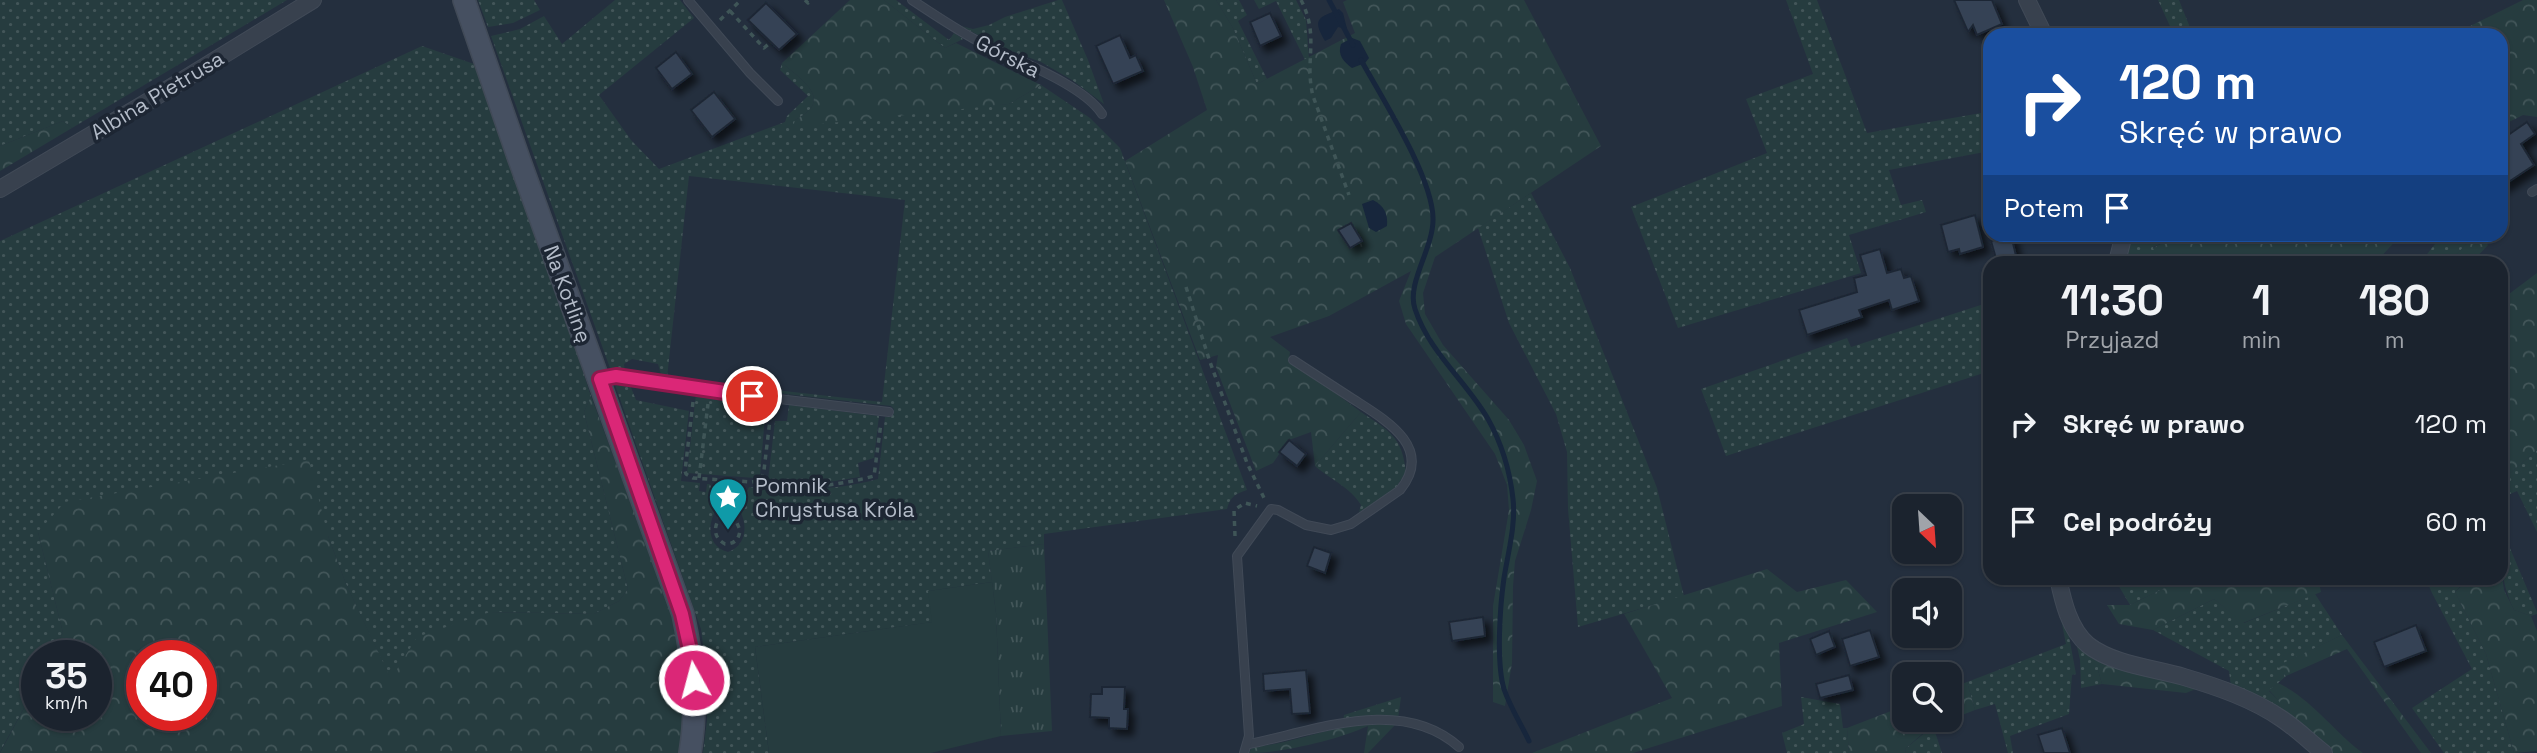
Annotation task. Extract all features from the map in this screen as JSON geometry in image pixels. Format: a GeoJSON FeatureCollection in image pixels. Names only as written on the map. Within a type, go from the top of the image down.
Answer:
{"type":"FeatureCollection","features":[{"type":"Feature","properties":{"kind":"street","name":"Albina Pietrusa"},"geometry":{"type":"LineString","coordinates":[[0,189],[313,0]]}},
{"type":"Feature","properties":{"kind":"street","name":"Na Kotlinę"},"geometry":{"type":"LineString","coordinates":[[464,0],[682,614],[692,659],[695,701],[690,753]]}},
{"type":"Feature","properties":{"kind":"street"},"geometry":{"type":"LineString","coordinates":[[2027,0],[2041,28]]}},
{"type":"Feature","properties":{"kind":"street"},"geometry":{"type":"LineString","coordinates":[[2060,585],[2071,621],[2081,638],[2092,647],[2118,659],[2182,676],[2243,698],[2282,719],[2324,753]]}},
{"type":"Feature","properties":{"kind":"lane"},"geometry":{"type":"LineString","coordinates":[[688,0],[713,32],[778,101]]}},
{"type":"Feature","properties":{"kind":"lane","name":"Górska"},"geometry":{"type":"LineString","coordinates":[[912,0],[976,40],[1072,89],[1095,105],[1102,114]]}},
{"type":"Feature","properties":{"kind":"lane"},"geometry":{"type":"LineString","coordinates":[[1293,360],[1394,426],[1406,443],[1411,466],[1406,482],[1400,490],[1343,528],[1326,530],[1306,525],[1278,510],[1270,510],[1237,556],[1246,749],[1340,724],[1376,719],[1423,726],[1443,735],[1459,747]]}},
{"type":"Feature","properties":{"kind":"lane"},"geometry":{"type":"LineString","coordinates":[[600,379],[616,376],[709,391],[886,411]]}},
{"type":"Feature","properties":{"kind":"path"},"geometry":{"type":"LineString","coordinates":[[719,21],[741,0]]}},
{"type":"Feature","properties":{"kind":"path"},"geometry":{"type":"LineString","coordinates":[[1301,0],[1312,32],[1312,96],[1349,195]]}},
{"type":"Feature","properties":{"kind":"path"},"geometry":{"type":"LineString","coordinates":[[730,11],[764,48],[770,43]]}},
{"type":"Feature","properties":{"kind":"path"},"geometry":{"type":"LineString","coordinates":[[1186,287],[1247,463],[1270,510]]}},
{"type":"Feature","properties":{"kind":"path"},"geometry":{"type":"LineString","coordinates":[[694,389],[685,471],[688,476],[752,482],[761,480]]}},
{"type":"Feature","properties":{"kind":"path"},"geometry":{"type":"LineString","coordinates":[[699,478],[709,391]]}},
{"type":"Feature","properties":{"kind":"path"},"geometry":{"type":"LineString","coordinates":[[761,480],[773,398]]}},
{"type":"Feature","properties":{"kind":"path"},"geometry":{"type":"LineString","coordinates":[[761,480],[765,485],[814,488],[841,485],[874,476],[886,411]]}},
{"type":"Feature","properties":{"kind":"path"},"geometry":{"type":"LineString","coordinates":[[729,505],[719,517],[715,529],[718,538],[725,544],[738,539],[740,530],[729,505],[731,480]]}},
{"type":"Feature","properties":{"kind":"path"},"geometry":{"type":"LineString","coordinates":[[1237,556],[1234,510],[1245,503],[1270,510]]}},
{"type":"Feature","properties":{"kind":"green space"},"geometry":{"type":"Polygon","coordinates":[[[0,0],[287,0],[72,128],[63,121],[0,146],[0,0]]]}},
{"type":"Feature","properties":{"kind":"green space"},"geometry":{"type":"Polygon","coordinates":[[[478,0],[534,0],[540,10],[513,23],[488,27],[478,0]]]}},
{"type":"Feature","properties":{"kind":"green space"},"geometry":{"type":"Polygon","coordinates":[[[615,0],[680,0],[694,18],[599,95],[631,140],[659,169],[785,122],[787,116],[808,96],[780,70],[782,63],[805,83],[814,98],[807,113],[795,120],[1009,104],[1041,85],[1090,118],[1120,148],[1247,490],[1234,496],[1227,509],[1044,534],[1044,544],[988,551],[992,582],[929,591],[933,622],[755,647],[769,753],[703,753],[707,720],[707,678],[701,629],[614,382],[630,385],[636,400],[689,411],[681,481],[700,483],[699,491],[706,492],[707,484],[710,484],[718,507],[712,520],[712,539],[716,545],[728,552],[739,545],[744,534],[744,521],[739,509],[749,487],[814,489],[878,479],[885,417],[891,417],[894,409],[891,406],[665,380],[658,364],[632,359],[624,364],[625,372],[611,371],[491,36],[520,29],[544,16],[562,44],[615,0]],[[689,176],[667,378],[882,402],[905,200],[689,176]]]}},
{"type":"Feature","properties":{"kind":"green space"},"geometry":{"type":"Polygon","coordinates":[[[850,0],[884,0],[945,48],[956,43],[1041,85],[1009,104],[793,127],[795,120],[807,113],[813,105],[814,98],[805,83],[782,63],[850,0]]]}},
{"type":"Feature","properties":{"kind":"green space"},"geometry":{"type":"Polygon","coordinates":[[[884,0],[896,0],[949,40],[954,33],[963,39],[945,48],[884,0]]]}},
{"type":"Feature","properties":{"kind":"green space"},"geometry":{"type":"Polygon","coordinates":[[[1062,0],[1104,104],[1072,80],[1041,62],[1001,47],[961,26],[973,29],[989,25],[1062,0]]]}},
{"type":"Feature","properties":{"kind":"green space"},"geometry":{"type":"Polygon","coordinates":[[[1164,0],[1216,0],[1233,28],[1257,84],[1355,33],[1343,2],[1347,0],[1524,0],[1601,146],[1435,257],[1423,293],[1425,314],[1443,345],[1509,420],[1524,445],[1537,481],[1515,561],[1512,663],[1505,706],[1493,702],[1493,606],[1509,510],[1507,485],[1495,454],[1406,324],[1399,301],[1411,271],[1329,316],[1270,337],[1290,352],[1289,359],[1361,412],[1315,466],[1311,432],[1289,440],[1273,463],[1256,471],[1216,367],[1218,355],[1200,360],[1125,161],[1207,110],[1193,67],[1164,0]]]}},
{"type":"Feature","properties":{"kind":"green space"},"geometry":{"type":"Polygon","coordinates":[[[1216,0],[1239,0],[1247,15],[1238,21],[1267,79],[1257,84],[1233,28],[1216,0]]]}},
{"type":"Feature","properties":{"kind":"green space"},"geometry":{"type":"Polygon","coordinates":[[[1254,0],[1296,0],[1306,20],[1309,58],[1305,60],[1276,1],[1259,9],[1254,0]]]}},
{"type":"Feature","properties":{"kind":"green space"},"geometry":{"type":"Polygon","coordinates":[[[1786,0],[1817,0],[1867,133],[1981,113],[1983,152],[1889,170],[1901,205],[1922,200],[1926,212],[1849,235],[1861,273],[1678,328],[1631,207],[1767,153],[1746,99],[1813,74],[1786,0]]]}},
{"type":"Feature","properties":{"kind":"green space"},"geometry":{"type":"Polygon","coordinates":[[[2158,0],[2179,0],[2190,28],[2171,28],[2158,0]]]}},
{"type":"Feature","properties":{"kind":"green space"},"geometry":{"type":"Polygon","coordinates":[[[2523,0],[2537,0],[2537,117],[2523,115],[2508,122],[2508,28],[2466,28],[2523,0]]]}},
{"type":"Feature","properties":{"kind":"green space"},"geometry":{"type":"Polygon","coordinates":[[[422,46],[477,65],[519,180],[591,396],[584,412],[628,589],[619,601],[594,614],[490,612],[391,680],[346,584],[328,536],[38,532],[63,633],[59,640],[21,640],[21,713],[0,752],[0,241],[422,46]]]}},
{"type":"Feature","properties":{"kind":"green space"},"geometry":{"type":"Polygon","coordinates":[[[63,121],[72,128],[0,171],[0,146],[63,121]]]}},
{"type":"Feature","properties":{"kind":"green space"},"geometry":{"type":"Polygon","coordinates":[[[1531,193],[1570,268],[1657,488],[1684,596],[1578,627],[1568,509],[1567,452],[1556,414],[1509,323],[1478,228],[1531,193]]]}},
{"type":"Feature","properties":{"kind":"green space"},"geometry":{"type":"Polygon","coordinates":[[[2128,242],[2164,242],[2153,247],[2157,256],[2125,256],[2128,242]]]}},
{"type":"Feature","properties":{"kind":"green space"},"geometry":{"type":"Polygon","coordinates":[[[2165,242],[2395,242],[2382,256],[2157,256],[2153,248],[2165,242]]]}},
{"type":"Feature","properties":{"kind":"green space"},"geometry":{"type":"Polygon","coordinates":[[[2437,242],[2468,242],[2455,256],[2426,256],[2437,242]]]}},
{"type":"Feature","properties":{"kind":"green space"},"geometry":{"type":"Polygon","coordinates":[[[2468,242],[2486,242],[2488,245],[2478,256],[2455,256],[2468,242]]]}},
{"type":"Feature","properties":{"kind":"green space"},"geometry":{"type":"Polygon","coordinates":[[[2537,273],[2537,450],[2508,475],[2508,295],[2537,273]]]}},
{"type":"Feature","properties":{"kind":"green space"},"geometry":{"type":"Polygon","coordinates":[[[1983,304],[1983,373],[1726,456],[1701,389],[1847,338],[1851,347],[1983,304]]]}},
{"type":"Feature","properties":{"kind":"green space"},"geometry":{"type":"Polygon","coordinates":[[[696,394],[766,404],[760,475],[755,478],[687,473],[696,394]]]}},
{"type":"Feature","properties":{"kind":"green space"},"geometry":{"type":"Polygon","coordinates":[[[591,396],[677,628],[686,676],[680,753],[0,753],[21,714],[21,731],[112,731],[112,640],[59,640],[63,633],[38,532],[65,502],[309,460],[328,536],[346,584],[391,679],[417,637],[490,612],[594,614],[619,601],[628,589],[584,412],[591,396]]]}},
{"type":"Feature","properties":{"kind":"green space"},"geometry":{"type":"Polygon","coordinates":[[[789,405],[879,416],[874,458],[858,463],[860,477],[816,484],[780,484],[779,481],[768,480],[775,421],[787,421],[789,405]]]}},
{"type":"Feature","properties":{"kind":"green space"},"geometry":{"type":"Polygon","coordinates":[[[1361,412],[1379,424],[1397,442],[1406,472],[1391,495],[1359,512],[1361,505],[1352,494],[1315,466],[1361,412]]]}},
{"type":"Feature","properties":{"kind":"green space"},"geometry":{"type":"Polygon","coordinates":[[[2537,450],[2537,532],[2517,491],[2508,495],[2508,475],[2537,450]]]}},
{"type":"Feature","properties":{"kind":"green space"},"geometry":{"type":"Polygon","coordinates":[[[1044,544],[1052,731],[1001,736],[996,614],[988,551],[1044,544]]]}},
{"type":"Feature","properties":{"kind":"green space"},"geometry":{"type":"Polygon","coordinates":[[[2508,544],[2537,614],[2531,616],[2514,610],[2506,589],[2508,544]]]}},
{"type":"Feature","properties":{"kind":"green space"},"geometry":{"type":"Polygon","coordinates":[[[1767,569],[1797,592],[1846,580],[1877,612],[1779,643],[1782,706],[1633,753],[1532,753],[1672,698],[1624,614],[1767,569]]]}},
{"type":"Feature","properties":{"kind":"green space"},"geometry":{"type":"Polygon","coordinates":[[[992,582],[996,613],[1001,736],[931,753],[769,753],[755,647],[932,622],[928,591],[992,582]]]}},
{"type":"Feature","properties":{"kind":"green space"},"geometry":{"type":"Polygon","coordinates":[[[2118,585],[2171,585],[2130,605],[2118,585]]]}},
{"type":"Feature","properties":{"kind":"green space"},"geometry":{"type":"Polygon","coordinates":[[[2171,585],[2320,585],[2321,592],[2243,623],[2214,599],[2153,630],[2119,624],[2107,605],[2130,605],[2171,585]]]}},
{"type":"Feature","properties":{"kind":"green space"},"geometry":{"type":"Polygon","coordinates":[[[2428,585],[2462,585],[2455,592],[2486,654],[2514,753],[2444,753],[2412,708],[2472,669],[2428,585]]]}},
{"type":"Feature","properties":{"kind":"green space"},"geometry":{"type":"Polygon","coordinates":[[[2463,585],[2503,585],[2514,610],[2531,616],[2537,631],[2537,751],[2514,753],[2486,654],[2455,592],[2463,585]]]}},
{"type":"Feature","properties":{"kind":"green space"},"geometry":{"type":"Polygon","coordinates":[[[2315,594],[2342,635],[2278,666],[2286,676],[2269,691],[2287,709],[2295,722],[2231,687],[2229,671],[2153,630],[2214,599],[2244,623],[2315,594]]]}},
{"type":"Feature","properties":{"kind":"green space"},"geometry":{"type":"Polygon","coordinates":[[[2060,614],[2068,631],[2076,674],[2072,675],[2069,714],[2010,736],[2013,753],[2008,753],[1995,704],[1975,710],[1967,682],[2066,644],[2060,614]]]}},
{"type":"Feature","properties":{"kind":"green space"},"geometry":{"type":"Polygon","coordinates":[[[2342,635],[2431,753],[2421,753],[2347,649],[2286,676],[2277,666],[2342,635]]]}},
{"type":"Feature","properties":{"kind":"green space"},"geometry":{"type":"Polygon","coordinates":[[[2075,637],[2098,656],[2102,684],[2081,688],[2080,660],[2075,637]]]}},
{"type":"Feature","properties":{"kind":"green space"},"geometry":{"type":"Polygon","coordinates":[[[2098,656],[2201,687],[2186,693],[2102,684],[2098,656]]]}},
{"type":"Feature","properties":{"kind":"green space"},"geometry":{"type":"Polygon","coordinates":[[[1967,682],[1975,710],[1962,715],[1962,684],[1967,682]]]}},
{"type":"Feature","properties":{"kind":"green space"},"geometry":{"type":"Polygon","coordinates":[[[2278,683],[2312,706],[2363,753],[2334,753],[2317,742],[2269,690],[2278,683]]]}},
{"type":"Feature","properties":{"kind":"green space"},"geometry":{"type":"Polygon","coordinates":[[[1401,697],[1398,719],[1343,722],[1344,715],[1401,697]]]}},
{"type":"Feature","properties":{"kind":"green space"},"geometry":{"type":"Polygon","coordinates":[[[1801,697],[1840,704],[1843,728],[1847,728],[1849,753],[1787,753],[1782,733],[1804,724],[1801,697]]]}},
{"type":"Feature","properties":{"kind":"green space"},"geometry":{"type":"Polygon","coordinates":[[[1892,711],[1892,732],[1924,732],[1905,749],[1906,753],[1849,753],[1847,728],[1892,711]]]}},
{"type":"Feature","properties":{"kind":"green space"},"geometry":{"type":"Polygon","coordinates":[[[1358,724],[1396,724],[1368,753],[1364,753],[1368,726],[1309,745],[1249,753],[1252,747],[1358,724]]]}},
{"type":"Feature","properties":{"kind":"green space"},"geometry":{"type":"Polygon","coordinates":[[[1926,732],[1935,732],[1942,753],[1906,753],[1905,749],[1926,732]]]}},
{"type":"Feature","properties":{"kind":"water"},"geometry":{"type":"Polygon","coordinates":[[[1339,9],[1343,13],[1347,29],[1338,27],[1331,38],[1325,41],[1318,23],[1327,14],[1339,9]]]}},
{"type":"Feature","properties":{"kind":"water"},"geometry":{"type":"Polygon","coordinates":[[[1352,38],[1360,41],[1369,58],[1365,63],[1352,68],[1344,61],[1340,52],[1341,44],[1352,38]]]}},
{"type":"Feature","properties":{"kind":"water"},"geometry":{"type":"Polygon","coordinates":[[[1373,200],[1383,207],[1387,217],[1387,226],[1376,232],[1369,228],[1362,204],[1373,200]]]}},
{"type":"Feature","properties":{"kind":"building"},"geometry":{"type":"Polygon","coordinates":[[[1954,0],[1992,0],[2002,24],[1983,28],[1983,32],[1977,35],[1973,25],[1968,32],[1954,0]]]}},
{"type":"Feature","properties":{"kind":"building"},"geometry":{"type":"Polygon","coordinates":[[[766,3],[797,34],[779,50],[748,20],[766,3]]]}},
{"type":"Feature","properties":{"kind":"building"},"geometry":{"type":"Polygon","coordinates":[[[1270,13],[1281,36],[1260,46],[1250,22],[1270,13]]]}},
{"type":"Feature","properties":{"kind":"building"},"geometry":{"type":"Polygon","coordinates":[[[1120,35],[1130,58],[1136,55],[1143,71],[1113,84],[1096,46],[1120,35]]]}},
{"type":"Feature","properties":{"kind":"building"},"geometry":{"type":"Polygon","coordinates":[[[676,52],[692,74],[672,89],[656,68],[676,52]]]}},
{"type":"Feature","properties":{"kind":"building"},"geometry":{"type":"Polygon","coordinates":[[[714,92],[735,119],[712,137],[691,110],[714,92]]]}},
{"type":"Feature","properties":{"kind":"building"},"geometry":{"type":"Polygon","coordinates":[[[2527,122],[2535,134],[2521,144],[2534,165],[2508,182],[2508,135],[2527,122]]]}},
{"type":"Feature","properties":{"kind":"building"},"geometry":{"type":"Polygon","coordinates":[[[1975,215],[1983,247],[1960,254],[1959,249],[1948,252],[1941,225],[1975,215]]]}},
{"type":"Feature","properties":{"kind":"building"},"geometry":{"type":"Polygon","coordinates":[[[1351,223],[1362,241],[1350,248],[1338,230],[1351,223]]]}},
{"type":"Feature","properties":{"kind":"building"},"geometry":{"type":"Polygon","coordinates":[[[1991,242],[2013,242],[2016,256],[1995,256],[1991,242]]]}},
{"type":"Feature","properties":{"kind":"building"},"geometry":{"type":"Polygon","coordinates":[[[1880,249],[1887,273],[1901,269],[1904,278],[1911,276],[1919,301],[1892,310],[1889,300],[1859,310],[1862,317],[1807,335],[1799,310],[1857,292],[1854,278],[1866,275],[1860,255],[1880,249]]]}},
{"type":"Feature","properties":{"kind":"building"},"geometry":{"type":"Polygon","coordinates":[[[1289,440],[1306,454],[1297,466],[1279,452],[1289,440]]]}},
{"type":"Feature","properties":{"kind":"building"},"geometry":{"type":"Polygon","coordinates":[[[1314,547],[1331,553],[1325,573],[1307,566],[1314,547]]]}},
{"type":"Feature","properties":{"kind":"building"},"geometry":{"type":"Polygon","coordinates":[[[1483,617],[1485,636],[1452,641],[1449,622],[1483,617]]]}},
{"type":"Feature","properties":{"kind":"building"},"geometry":{"type":"Polygon","coordinates":[[[2416,625],[2426,651],[2384,667],[2374,642],[2416,625]]]}},
{"type":"Feature","properties":{"kind":"building"},"geometry":{"type":"Polygon","coordinates":[[[1870,630],[1879,657],[1850,666],[1842,639],[1870,630]]]}},
{"type":"Feature","properties":{"kind":"building"},"geometry":{"type":"Polygon","coordinates":[[[1829,631],[1835,647],[1816,655],[1810,639],[1829,631]]]}},
{"type":"Feature","properties":{"kind":"building"},"geometry":{"type":"Polygon","coordinates":[[[1306,670],[1310,713],[1292,714],[1290,689],[1264,691],[1263,674],[1306,670]]]}},
{"type":"Feature","properties":{"kind":"building"},"geometry":{"type":"Polygon","coordinates":[[[1849,675],[1853,690],[1820,698],[1816,684],[1849,675]]]}},
{"type":"Feature","properties":{"kind":"building"},"geometry":{"type":"Polygon","coordinates":[[[1102,687],[1125,687],[1127,729],[1109,728],[1109,718],[1090,717],[1091,694],[1102,694],[1102,687]]]}},
{"type":"Feature","properties":{"kind":"building"},"geometry":{"type":"Polygon","coordinates":[[[2062,728],[2070,753],[2044,753],[2038,735],[2062,728]]]}},
{"type":"Feature","properties":{"kind":"waterway"},"geometry":{"type":"LineString","coordinates":[[1329,0],[1353,45]]}},
{"type":"Feature","properties":{"kind":"waterway"},"geometry":{"type":"LineString","coordinates":[[1361,60],[1405,138],[1430,201],[1432,229],[1414,288],[1415,309],[1438,353],[1488,419],[1507,468],[1513,499],[1513,518],[1501,603],[1500,664],[1506,696],[1529,741]]}},
{"type":"Feature","properties":{"kind":"place","name":"Pomnik Chrystusa Króla"},"geometry":{"type":"Point","coordinates":[728,531]}},
{"type":"Feature","properties":{"kind":"route"},"geometry":{"type":"LineString","coordinates":[[694,680],[682,614],[600,379],[616,376],[752,396]]}}]}
